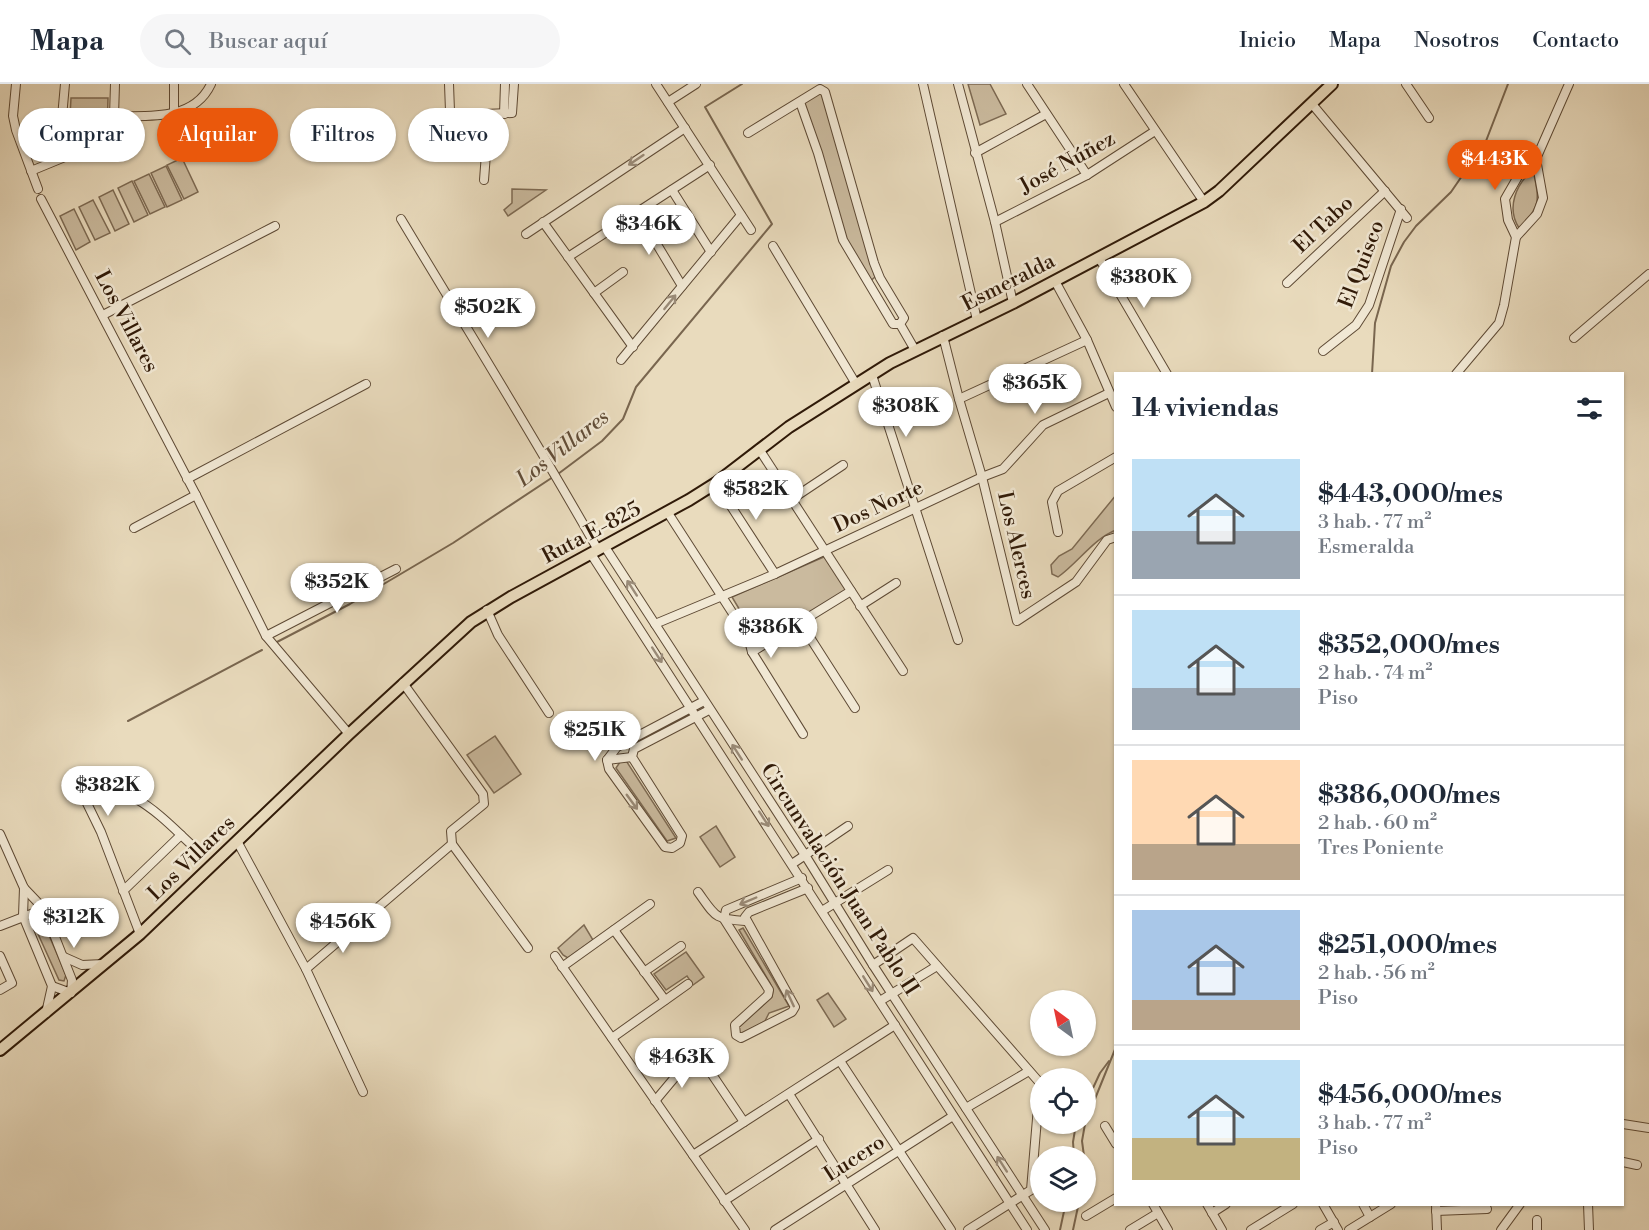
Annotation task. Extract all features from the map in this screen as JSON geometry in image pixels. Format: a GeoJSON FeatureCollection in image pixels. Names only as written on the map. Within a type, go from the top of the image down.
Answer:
{"type":"FeatureCollection","features":[{"type":"Feature","properties":{"kind":"main road","name":"Esmeralda"},"geometry":{"type":"LineString","coordinates":[[689,500],[716,483],[789,427],[856,384],[915,350],[1013,303],[1204,202],[1219,191],[1332,84]]}},
{"type":"Feature","properties":{"kind":"main road","name":"Ruta E-825"},"geometry":{"type":"LineString","coordinates":[[511,597],[689,500]]}},
{"type":"Feature","properties":{"kind":"main road","name":"Los Villares"},"geometry":{"type":"LineString","coordinates":[[0,1050],[140,934],[348,734],[471,622],[511,597]]}},
{"type":"Feature","properties":{"kind":"street"},"geometry":{"type":"LineString","coordinates":[[16,84],[13,116],[38,189]]}},
{"type":"Feature","properties":{"kind":"street"},"geometry":{"type":"LineString","coordinates":[[63,108],[65,84]]}},
{"type":"Feature","properties":{"kind":"street"},"geometry":{"type":"LineString","coordinates":[[114,108],[115,84]]}},
{"type":"Feature","properties":{"kind":"street"},"geometry":{"type":"LineString","coordinates":[[174,84],[174,108]]}},
{"type":"Feature","properties":{"kind":"street"},"geometry":{"type":"LineString","coordinates":[[187,108],[208,90],[211,84]]}},
{"type":"Feature","properties":{"kind":"street"},"geometry":{"type":"LineString","coordinates":[[449,84],[450,108]]}},
{"type":"Feature","properties":{"kind":"street"},"geometry":{"type":"LineString","coordinates":[[505,84],[507,108]]}},
{"type":"Feature","properties":{"kind":"street"},"geometry":{"type":"LineString","coordinates":[[509,109],[514,84]]}},
{"type":"Feature","properties":{"kind":"street"},"geometry":{"type":"LineString","coordinates":[[657,84],[751,230]]}},
{"type":"Feature","properties":{"kind":"street"},"geometry":{"type":"LineString","coordinates":[[923,84],[977,320]]}},
{"type":"Feature","properties":{"kind":"street"},"geometry":{"type":"LineString","coordinates":[[958,84],[995,222],[1013,303]]}},
{"type":"Feature","properties":{"kind":"street"},"geometry":{"type":"LineString","coordinates":[[1027,84],[1087,175]]}},
{"type":"Feature","properties":{"kind":"street"},"geometry":{"type":"LineString","coordinates":[[1124,84],[1204,202]]}},
{"type":"Feature","properties":{"kind":"street"},"geometry":{"type":"LineString","coordinates":[[1406,84],[1430,118]]}},
{"type":"Feature","properties":{"kind":"street"},"geometry":{"type":"LineString","coordinates":[[1516,237],[1508,220],[1505,199],[1520,173],[1536,159],[1569,84]]}},
{"type":"Feature","properties":{"kind":"street"},"geometry":{"type":"LineString","coordinates":[[668,102],[693,85]]}},
{"type":"Feature","properties":{"kind":"street"},"geometry":{"type":"LineString","coordinates":[[748,133],[820,89],[825,92],[880,278],[903,318],[900,324]]}},
{"type":"Feature","properties":{"kind":"street"},"geometry":{"type":"LineString","coordinates":[[800,102],[818,153],[843,240],[893,324],[900,324]]}},
{"type":"Feature","properties":{"kind":"street"},"geometry":{"type":"LineString","coordinates":[[1312,104],[1407,218]]}},
{"type":"Feature","properties":{"kind":"street"},"geometry":{"type":"LineString","coordinates":[[975,153],[1046,114]]}},
{"type":"Feature","properties":{"kind":"street"},"geometry":{"type":"LineString","coordinates":[[526,234],[685,128]]}},
{"type":"Feature","properties":{"kind":"street","name":"José Núñez"},"geometry":{"type":"LineString","coordinates":[[995,222],[1087,175],[1155,131]]}},
{"type":"Feature","properties":{"kind":"street"},"geometry":{"type":"LineString","coordinates":[[1458,372],[1499,323],[1516,237],[1537,214],[1543,198],[1536,159]]}},
{"type":"Feature","properties":{"kind":"street"},"geometry":{"type":"LineString","coordinates":[[32,171],[54,162]]}},
{"type":"Feature","properties":{"kind":"street"},"geometry":{"type":"LineString","coordinates":[[484,180],[485,162]]}},
{"type":"Feature","properties":{"kind":"street"},"geometry":{"type":"LineString","coordinates":[[568,257],[710,165]]}},
{"type":"Feature","properties":{"kind":"street"},"geometry":{"type":"LineString","coordinates":[[672,190],[711,252]]}},
{"type":"Feature","properties":{"kind":"street","name":"El Tabo"},"geometry":{"type":"LineString","coordinates":[[1287,283],[1385,191]]}},
{"type":"Feature","properties":{"kind":"street","name":"Los Villares"},"geometry":{"type":"LineString","coordinates":[[41,199],[196,495],[266,636],[348,734]]}},
{"type":"Feature","properties":{"kind":"street","name":"El Quisco"},"geometry":{"type":"LineString","coordinates":[[1323,351],[1356,325],[1369,305],[1401,209]]}},
{"type":"Feature","properties":{"kind":"street"},"geometry":{"type":"LineString","coordinates":[[638,213],[682,286]]}},
{"type":"Feature","properties":{"kind":"street"},"geometry":{"type":"LineString","coordinates":[[621,360],[741,215]]}},
{"type":"Feature","properties":{"kind":"street"},"geometry":{"type":"LineString","coordinates":[[401,219],[554,472],[598,550]]}},
{"type":"Feature","properties":{"kind":"street"},"geometry":{"type":"LineString","coordinates":[[543,222],[633,347]]}},
{"type":"Feature","properties":{"kind":"street"},"geometry":{"type":"LineString","coordinates":[[103,315],[275,226]]}},
{"type":"Feature","properties":{"kind":"street"},"geometry":{"type":"LineString","coordinates":[[773,246],[856,384]]}},
{"type":"Feature","properties":{"kind":"street"},"geometry":{"type":"LineString","coordinates":[[1099,258],[1166,372]]}},
{"type":"Feature","properties":{"kind":"street"},"geometry":{"type":"LineString","coordinates":[[594,293],[623,272]]}},
{"type":"Feature","properties":{"kind":"street"},"geometry":{"type":"LineString","coordinates":[[1574,338],[1649,274]]}},
{"type":"Feature","properties":{"kind":"street"},"geometry":{"type":"LineString","coordinates":[[869,285],[880,278]]}},
{"type":"Feature","properties":{"kind":"street"},"geometry":{"type":"LineString","coordinates":[[1055,281],[1087,340],[1114,403]]}},
{"type":"Feature","properties":{"kind":"street"},"geometry":{"type":"LineString","coordinates":[[900,324],[915,350]]}},
{"type":"Feature","properties":{"kind":"street","name":"Los Alerces"},"geometry":{"type":"LineString","coordinates":[[943,336],[982,477],[1017,621],[1076,582],[1107,540],[1114,538]]}},
{"type":"Feature","properties":{"kind":"street"},"geometry":{"type":"LineString","coordinates":[[959,399],[1087,340]]}},
{"type":"Feature","properties":{"kind":"street"},"geometry":{"type":"LineString","coordinates":[[872,375],[958,640]]}},
{"type":"Feature","properties":{"kind":"street"},"geometry":{"type":"LineString","coordinates":[[187,479],[366,384]]}},
{"type":"Feature","properties":{"kind":"street","name":"Los Alerces"},"geometry":{"type":"LineString","coordinates":[[982,477],[1003,469],[1043,425],[1109,393]]}},
{"type":"Feature","properties":{"kind":"street"},"geometry":{"type":"LineString","coordinates":[[759,449],[903,671]]}},
{"type":"Feature","properties":{"kind":"street"},"geometry":{"type":"LineString","coordinates":[[1058,532],[1052,502],[1058,491],[1114,458]]}},
{"type":"Feature","properties":{"kind":"street"},"geometry":{"type":"LineString","coordinates":[[792,499],[843,465]]}},
{"type":"Feature","properties":{"kind":"street","name":"Dos Norte"},"geometry":{"type":"LineString","coordinates":[[655,624],[775,573],[982,477]]}},
{"type":"Feature","properties":{"kind":"street"},"geometry":{"type":"LineString","coordinates":[[716,483],[775,573]]}},
{"type":"Feature","properties":{"kind":"street"},"geometry":{"type":"LineString","coordinates":[[134,528],[196,495]]}},
{"type":"Feature","properties":{"kind":"street"},"geometry":{"type":"LineString","coordinates":[[668,513],[723,596],[748,638],[752,652],[803,734]]}},
{"type":"Feature","properties":{"kind":"street","name":"Circunvalación Juan Pablo II"},"geometry":{"type":"LineString","coordinates":[[598,550],[655,624],[1046,1230]]}},
{"type":"Feature","properties":{"kind":"street","name":"Circunvalación Juan Pablo II"},"geometry":{"type":"LineString","coordinates":[[598,550],[692,708],[953,1116],[1012,1202],[1027,1230]]}},
{"type":"Feature","properties":{"kind":"street"},"geometry":{"type":"LineString","coordinates":[[266,636],[396,569]]}},
{"type":"Feature","properties":{"kind":"street"},"geometry":{"type":"LineString","coordinates":[[860,606],[896,583]]}},
{"type":"Feature","properties":{"kind":"street"},"geometry":{"type":"LineString","coordinates":[[752,652],[850,591]]}},
{"type":"Feature","properties":{"kind":"street"},"geometry":{"type":"LineString","coordinates":[[487,610],[498,635],[549,713]]}},
{"type":"Feature","properties":{"kind":"street"},"geometry":{"type":"LineString","coordinates":[[801,622],[855,708]]}},
{"type":"Feature","properties":{"kind":"street"},"geometry":{"type":"LineString","coordinates":[[403,683],[483,794],[484,804],[451,831],[452,844],[528,948]]}},
{"type":"Feature","properties":{"kind":"street"},"geometry":{"type":"LineString","coordinates":[[607,760],[617,747],[704,701]]}},
{"type":"Feature","properties":{"kind":"street"},"geometry":{"type":"LineString","coordinates":[[607,760],[609,769],[665,847],[672,848],[680,843],[682,836],[632,757],[634,749],[709,710]]}},
{"type":"Feature","properties":{"kind":"street"},"geometry":{"type":"LineString","coordinates":[[607,760],[632,757]]}},
{"type":"Feature","properties":{"kind":"street"},"geometry":{"type":"LineString","coordinates":[[140,934],[101,832],[82,793],[106,788],[135,796],[194,847]]}},
{"type":"Feature","properties":{"kind":"street"},"geometry":{"type":"LineString","coordinates":[[792,864],[848,826]]}},
{"type":"Feature","properties":{"kind":"street"},"geometry":{"type":"LineString","coordinates":[[0,834],[24,888],[44,909],[72,980],[71,993],[52,986]]}},
{"type":"Feature","properties":{"kind":"street"},"geometry":{"type":"LineString","coordinates":[[123,891],[181,835]]}},
{"type":"Feature","properties":{"kind":"street"},"geometry":{"type":"LineString","coordinates":[[237,841],[306,969],[363,1092]]}},
{"type":"Feature","properties":{"kind":"street"},"geometry":{"type":"LineString","coordinates":[[306,969],[452,844]]}},
{"type":"Feature","properties":{"kind":"street"},"geometry":{"type":"LineString","coordinates":[[822,911],[888,870]]}},
{"type":"Feature","properties":{"kind":"street"},"geometry":{"type":"LineString","coordinates":[[802,878],[726,910],[723,915],[769,990],[768,995],[735,1025],[736,1035],[741,1038],[795,1009],[792,1000],[745,921],[746,915],[808,888]]}},
{"type":"Feature","properties":{"kind":"street"},"geometry":{"type":"LineString","coordinates":[[24,888],[23,916],[52,986],[45,1015]]}},
{"type":"Feature","properties":{"kind":"street"},"geometry":{"type":"LineString","coordinates":[[699,892],[716,917],[724,920],[745,921]]}},
{"type":"Feature","properties":{"kind":"street"},"geometry":{"type":"LineString","coordinates":[[562,967],[650,904]]}},
{"type":"Feature","properties":{"kind":"street"},"geometry":{"type":"LineString","coordinates":[[0,926],[44,909]]}},
{"type":"Feature","properties":{"kind":"street"},"geometry":{"type":"LineString","coordinates":[[614,930],[665,1000]]}},
{"type":"Feature","properties":{"kind":"street"},"geometry":{"type":"LineString","coordinates":[[873,965],[913,938],[1040,1083],[1031,1190],[968,1230]]}},
{"type":"Feature","properties":{"kind":"street"},"geometry":{"type":"LineString","coordinates":[[644,972],[681,946]]}},
{"type":"Feature","properties":{"kind":"street"},"geometry":{"type":"LineString","coordinates":[[0,956],[12,983],[0,990]]}},
{"type":"Feature","properties":{"kind":"street"},"geometry":{"type":"LineString","coordinates":[[555,956],[745,1230]]}},
{"type":"Feature","properties":{"kind":"street"},"geometry":{"type":"LineString","coordinates":[[64,957],[82,965],[104,964]]}},
{"type":"Feature","properties":{"kind":"street"},"geometry":{"type":"LineString","coordinates":[[879,1001],[937,966]]}},
{"type":"Feature","properties":{"kind":"street"},"geometry":{"type":"LineString","coordinates":[[612,1038],[688,984]]}},
{"type":"Feature","properties":{"kind":"street"},"geometry":{"type":"LineString","coordinates":[[693,1155],[895,1025]]}},
{"type":"Feature","properties":{"kind":"street"},"geometry":{"type":"LineString","coordinates":[[656,1101],[691,1058],[700,1055],[744,1122]]}},
{"type":"Feature","properties":{"kind":"street"},"geometry":{"type":"LineString","coordinates":[[840,1061],[951,1230]]}},
{"type":"Feature","properties":{"kind":"street"},"geometry":{"type":"LineString","coordinates":[[966,1108],[1029,1071]]}},
{"type":"Feature","properties":{"kind":"street"},"geometry":{"type":"LineString","coordinates":[[789,1094],[847,1184],[872,1229]]}},
{"type":"Feature","properties":{"kind":"street","name":"Lucero"},"geometry":{"type":"LineString","coordinates":[[775,1230],[953,1116]]}},
{"type":"Feature","properties":{"kind":"street"},"geometry":{"type":"LineString","coordinates":[[1624,1124],[1649,1128]]}},
{"type":"Feature","properties":{"kind":"street"},"geometry":{"type":"LineString","coordinates":[[1105,1126],[1114,1141]]}},
{"type":"Feature","properties":{"kind":"street"},"geometry":{"type":"LineString","coordinates":[[724,1201],[819,1139]]}},
{"type":"Feature","properties":{"kind":"street"},"geometry":{"type":"LineString","coordinates":[[1624,1162],[1637,1165]]}},
{"type":"Feature","properties":{"kind":"street"},"geometry":{"type":"LineString","coordinates":[[1086,1216],[1114,1199]]}},
{"type":"Feature","properties":{"kind":"street"},"geometry":{"type":"LineString","coordinates":[[1208,1206],[1222,1230]]}},
{"type":"Feature","properties":{"kind":"street"},"geometry":{"type":"LineString","coordinates":[[1212,1213],[1223,1206]]}},
{"type":"Feature","properties":{"kind":"street"},"geometry":{"type":"LineString","coordinates":[[1251,1230],[1290,1206]]}},
{"type":"Feature","properties":{"kind":"street"},"geometry":{"type":"LineString","coordinates":[[1324,1206],[1338,1230]]}},
{"type":"Feature","properties":{"kind":"street"},"geometry":{"type":"LineString","coordinates":[[1364,1206],[1370,1217]]}},
{"type":"Feature","properties":{"kind":"street"},"geometry":{"type":"LineString","coordinates":[[1350,1230],[1388,1206]]}},
{"type":"Feature","properties":{"kind":"street"},"geometry":{"type":"LineString","coordinates":[[1501,1230],[1519,1206]]}},
{"type":"Feature","properties":{"kind":"street"},"geometry":{"type":"LineString","coordinates":[[1588,1206],[1589,1230]]}},
{"type":"Feature","properties":{"kind":"street"},"geometry":{"type":"LineString","coordinates":[[1130,1230],[1155,1207],[1168,1230]]}},
{"type":"Feature","properties":{"kind":"street"},"geometry":{"type":"LineString","coordinates":[[1437,1230],[1436,1208],[1487,1209]]}},
{"type":"Feature","properties":{"kind":"street"},"geometry":{"type":"LineString","coordinates":[[1537,1220],[1537,1230]]}},
{"type":"Feature","properties":{"kind":"street"},"geometry":{"type":"LineString","coordinates":[[1320,1230],[1334,1222]]}},
{"type":"Feature","properties":{"kind":"shaded area"},"geometry":{"type":"Polygon","coordinates":[[[968,84],[990,84],[1006,114],[980,125],[968,84]]]}},
{"type":"Feature","properties":{"kind":"shaded area"},"geometry":{"type":"Polygon","coordinates":[[[819,93],[822,94],[875,277],[869,282],[844,237],[803,103],[819,93]]]}},
{"type":"Feature","properties":{"kind":"shaded area"},"geometry":{"type":"Polygon","coordinates":[[[71,98],[108,98],[108,108],[70,108],[71,98]]]}},
{"type":"Feature","properties":{"kind":"shaded area"},"geometry":{"type":"Polygon","coordinates":[[[173,162],[184,162],[198,192],[184,199],[167,165],[173,162]]]}},
{"type":"Feature","properties":{"kind":"shaded area"},"geometry":{"type":"Polygon","coordinates":[[[166,166],[182,200],[167,207],[151,173],[166,166]]]}},
{"type":"Feature","properties":{"kind":"shaded area"},"geometry":{"type":"Polygon","coordinates":[[[1533,170],[1537,202],[1532,214],[1519,228],[1515,220],[1513,205],[1522,182],[1533,170]]]}},
{"type":"Feature","properties":{"kind":"shaded area"},"geometry":{"type":"Polygon","coordinates":[[[149,174],[165,207],[150,214],[134,181],[149,174]]]}},
{"type":"Feature","properties":{"kind":"shaded area"},"geometry":{"type":"Polygon","coordinates":[[[132,181],[148,215],[134,222],[118,188],[132,181]]]}},
{"type":"Feature","properties":{"kind":"shaded area"},"geometry":{"type":"Polygon","coordinates":[[[512,189],[546,190],[508,216],[504,210],[512,203],[512,189]]]}},
{"type":"Feature","properties":{"kind":"shaded area"},"geometry":{"type":"Polygon","coordinates":[[[113,190],[129,224],[115,231],[99,197],[113,190]]]}},
{"type":"Feature","properties":{"kind":"shaded area"},"geometry":{"type":"Polygon","coordinates":[[[93,200],[110,233],[95,240],[79,207],[93,200]]]}},
{"type":"Feature","properties":{"kind":"shaded area"},"geometry":{"type":"Polygon","coordinates":[[[74,209],[90,242],[76,250],[60,216],[74,209]]]}},
{"type":"Feature","properties":{"kind":"shaded area"},"geometry":{"type":"Polygon","coordinates":[[[1114,497],[1114,531],[1100,539],[1058,577],[1052,574],[1051,565],[1059,556],[1072,549],[1114,497]]]}},
{"type":"Feature","properties":{"kind":"shaded area"},"geometry":{"type":"Polygon","coordinates":[[[826,556],[848,591],[760,644],[732,597],[826,556]]]}},
{"type":"Feature","properties":{"kind":"shaded area"},"geometry":{"type":"Polygon","coordinates":[[[495,736],[521,774],[494,793],[467,755],[495,736]]]}},
{"type":"Feature","properties":{"kind":"shaded area"},"geometry":{"type":"Polygon","coordinates":[[[625,759],[676,838],[667,841],[616,768],[625,759]]]}},
{"type":"Feature","properties":{"kind":"shaded area"},"geometry":{"type":"Polygon","coordinates":[[[716,826],[735,857],[720,867],[700,837],[716,826]]]}},
{"type":"Feature","properties":{"kind":"shaded area"},"geometry":{"type":"Polygon","coordinates":[[[37,919],[42,919],[66,975],[64,981],[59,980],[33,923],[37,919]]]}},
{"type":"Feature","properties":{"kind":"shaded area"},"geometry":{"type":"Polygon","coordinates":[[[584,925],[593,940],[568,958],[558,948],[584,925]]]}},
{"type":"Feature","properties":{"kind":"shaded area"},"geometry":{"type":"Polygon","coordinates":[[[743,928],[789,1006],[769,1013],[765,1021],[742,1034],[739,1033],[739,1027],[772,997],[773,990],[739,930],[743,928]]]}},
{"type":"Feature","properties":{"kind":"shaded area"},"geometry":{"type":"Polygon","coordinates":[[[686,952],[704,977],[693,985],[687,976],[666,990],[654,974],[686,952]]]}},
{"type":"Feature","properties":{"kind":"shaded area"},"geometry":{"type":"Polygon","coordinates":[[[828,993],[846,1019],[834,1027],[817,1000],[828,993]]]}},
{"type":"Feature","properties":{"kind":"waterway","name":"Los Villares"},"geometry":{"type":"LineString","coordinates":[[558,474],[602,441],[623,419],[636,387],[772,224],[705,107],[742,84]]}},
{"type":"Feature","properties":{"kind":"waterway"},"geometry":{"type":"LineString","coordinates":[[1372,372],[1375,323],[1391,266],[1416,226],[1451,192],[1486,141],[1508,84]]}},
{"type":"Feature","properties":{"kind":"waterway","name":"Los Villares"},"geometry":{"type":"LineString","coordinates":[[277,642],[350,604],[453,543],[553,477]]}},
{"type":"Feature","properties":{"kind":"waterway"},"geometry":{"type":"LineString","coordinates":[[128,721],[262,650]]}},
{"type":"Feature","properties":{"kind":"waterway"},"geometry":{"type":"LineString","coordinates":[[1096,1096],[1114,1052]]}},
{"type":"Feature","properties":{"kind":"waterway"},"geometry":{"type":"LineString","coordinates":[[1096,1082],[1109,1061]]}},
{"type":"Feature","properties":{"kind":"waterway"},"geometry":{"type":"LineString","coordinates":[[1073,1146],[1074,1134]]}},
{"type":"Feature","properties":{"kind":"waterway"},"geometry":{"type":"LineString","coordinates":[[1083,1134],[1083,1146]]}},
{"type":"Feature","properties":{"kind":"waterway"},"geometry":{"type":"LineString","coordinates":[[1060,1230],[1064,1212]]}},
{"type":"Feature","properties":{"kind":"waterway"},"geometry":{"type":"LineString","coordinates":[[1073,1230],[1077,1212]]}}]}
